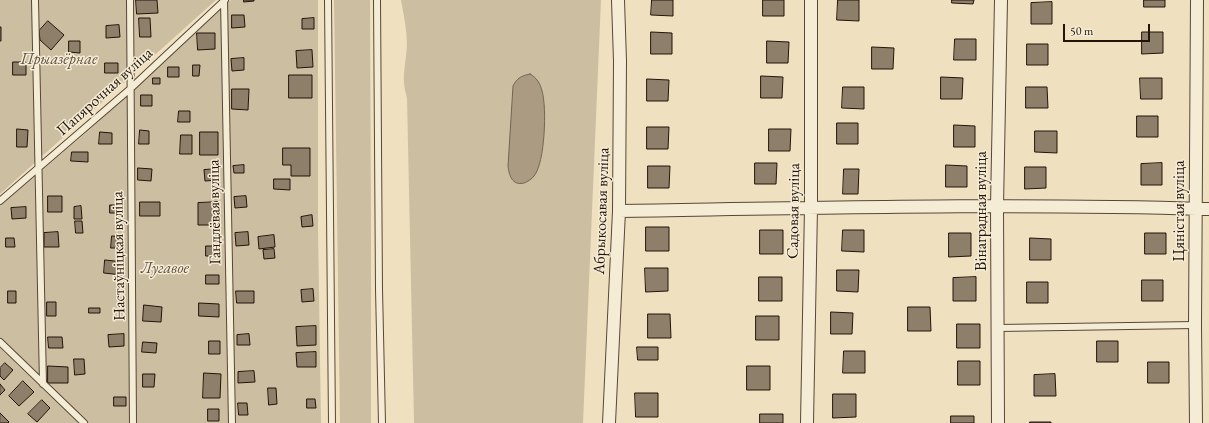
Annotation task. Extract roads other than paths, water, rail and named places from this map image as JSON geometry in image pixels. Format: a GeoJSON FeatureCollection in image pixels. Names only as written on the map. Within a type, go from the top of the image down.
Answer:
{"type":"FeatureCollection","features":[{"type":"Feature","properties":{"kind":"street","name":"Абрыкосавая вуліца"},"geometry":{"type":"LineString","coordinates":[[609,423],[619,211],[620,61],[618,0]]}},
{"type":"Feature","properties":{"kind":"street","name":"Садовая вуліца"},"geometry":{"type":"LineString","coordinates":[[807,423],[811,208],[810,0]]}},
{"type":"Feature","properties":{"kind":"street","name":"Вінаградная вуліца"},"geometry":{"type":"LineString","coordinates":[[998,423],[997,206],[1001,0]]}},
{"type":"Feature","properties":{"kind":"street","name":"Цяністая вуліца"},"geometry":{"type":"LineString","coordinates":[[1196,423],[1195,325],[1197,0]]}},
{"type":"Feature","properties":{"kind":"street"},"geometry":{"type":"LineString","coordinates":[[619,211],[997,206],[1209,209]]}},
{"type":"Feature","properties":{"kind":"lane"},"geometry":{"type":"LineString","coordinates":[[35,0],[43,384]]}},
{"type":"Feature","properties":{"kind":"lane","name":"Настаўніцкая вуліца"},"geometry":{"type":"LineString","coordinates":[[130,0],[133,423]]}},
{"type":"Feature","properties":{"kind":"lane","name":"Папярочная вуліца"},"geometry":{"type":"LineString","coordinates":[[0,201],[38,170],[130,89],[224,0]]}},
{"type":"Feature","properties":{"kind":"lane","name":"Гандлёвая вуліца"},"geometry":{"type":"LineString","coordinates":[[224,0],[232,423]]}},
{"type":"Feature","properties":{"kind":"lane"},"geometry":{"type":"LineString","coordinates":[[328,0],[332,423]]}},
{"type":"Feature","properties":{"kind":"lane"},"geometry":{"type":"LineString","coordinates":[[377,0],[379,289],[382,423]]}},
{"type":"Feature","properties":{"kind":"lane"},"geometry":{"type":"LineString","coordinates":[[998,328],[1195,325]]}},
{"type":"Feature","properties":{"kind":"lane"},"geometry":{"type":"LineString","coordinates":[[0,342],[84,423]]}},
{"type":"Feature","properties":{"kind":"park label","name":"Прыазёрнае"},"geometry":{"type":"Point","coordinates":[59,60]}},
{"type":"Feature","properties":{"kind":"park label","name":"Лугавое"},"geometry":{"type":"Point","coordinates":[165,269]}}]}
